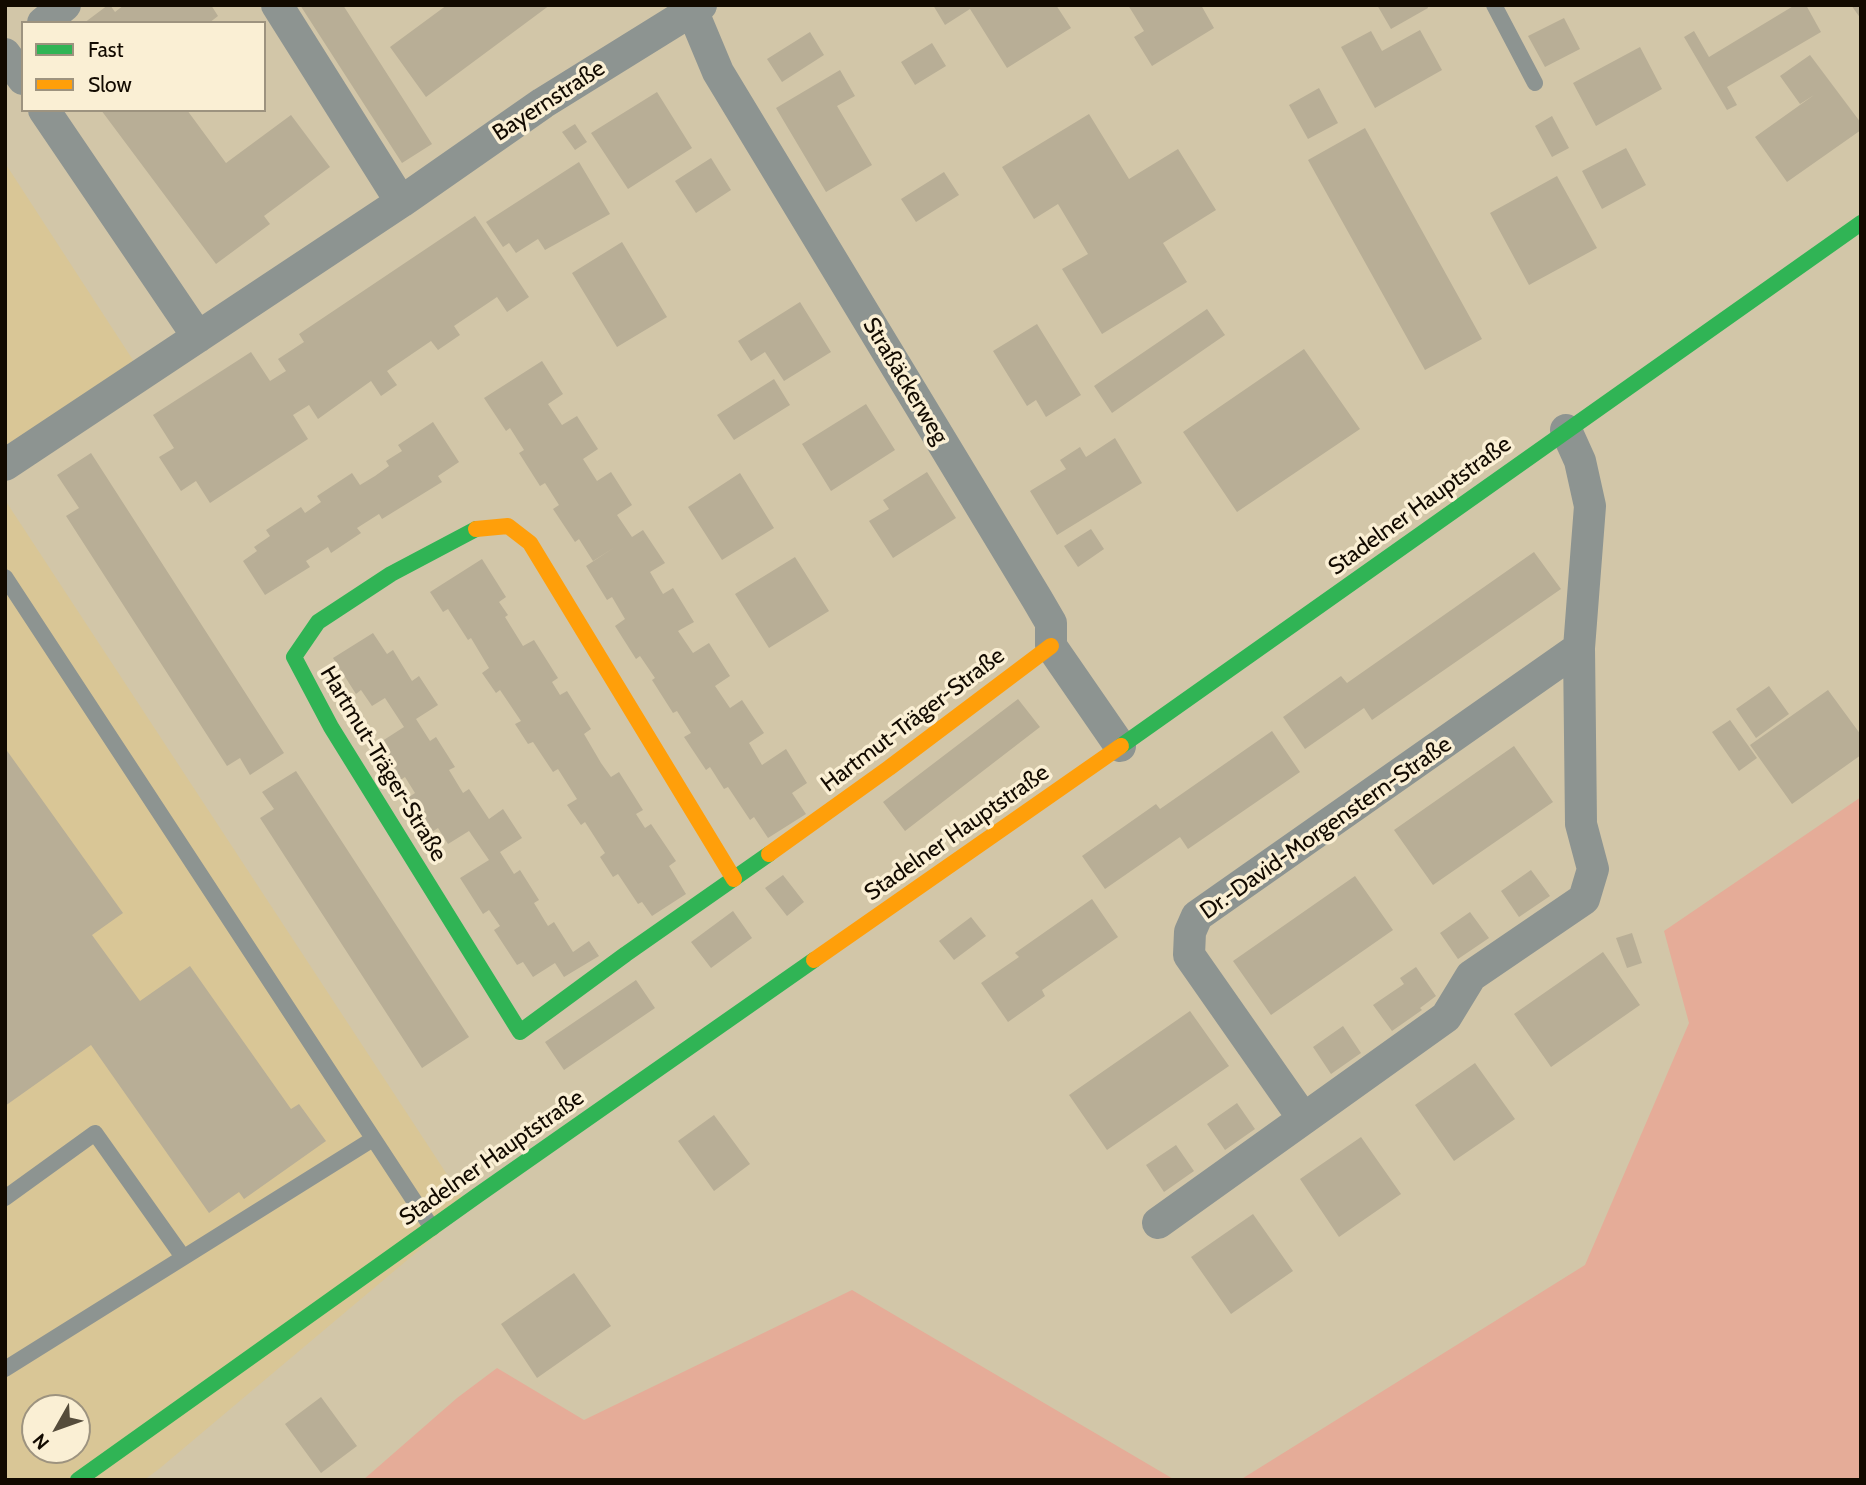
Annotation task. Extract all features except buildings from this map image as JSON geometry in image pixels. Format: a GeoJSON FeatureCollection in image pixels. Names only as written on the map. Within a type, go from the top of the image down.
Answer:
{"type":"FeatureCollection","features":[{"type":"Feature","properties":{"kind":"main road","name":"Stadelner Hauptstraße"},"geometry":{"type":"LineString","coordinates":[[78,1480],[1861,223]]}},
{"type":"Feature","properties":{"kind":"main road","name":"Hartmut-Träger-Straße"},"geometry":{"type":"LineString","coordinates":[[734,879],[530,543],[508,526],[480,527],[391,574],[318,622],[294,657],[331,727],[520,1032],[626,954],[734,879],[889,768],[1051,646]]}},
{"type":"Feature","properties":{"kind":"street"},"geometry":{"type":"LineString","coordinates":[[45,21],[65,5]]}},
{"type":"Feature","properties":{"kind":"street"},"geometry":{"type":"LineString","coordinates":[[277,5],[401,202]]}},
{"type":"Feature","properties":{"kind":"street","name":"Bayernstraße"},"geometry":{"type":"LineString","coordinates":[[5,465],[401,202],[543,103],[694,7]]}},
{"type":"Feature","properties":{"kind":"street","name":"Straßäckerweg"},"geometry":{"type":"LineString","coordinates":[[694,7],[718,72],[1051,623],[1051,646],[1120,747]]}},
{"type":"Feature","properties":{"kind":"street"},"geometry":{"type":"LineString","coordinates":[[21,41],[5,53],[21,76]]}},
{"type":"Feature","properties":{"kind":"street"},"geometry":{"type":"LineString","coordinates":[[45,112],[198,337]]}},
{"type":"Feature","properties":{"kind":"street"},"geometry":{"type":"LineString","coordinates":[[1158,1223],[1446,1017],[1471,976],[1584,899],[1594,869],[1581,824],[1579,648],[1590,506],[1580,461],[1566,430]]}},
{"type":"Feature","properties":{"kind":"street","name":"Dr.-David-Morgenstern-Straße"},"geometry":{"type":"LineString","coordinates":[[1303,1118],[1189,955],[1190,932],[1198,916],[1579,648]]}},
{"type":"Feature","properties":{"kind":"lane"},"geometry":{"type":"LineString","coordinates":[[1494,5],[1535,83]]}},
{"type":"Feature","properties":{"kind":"lane"},"geometry":{"type":"LineString","coordinates":[[5,577],[432,1228]]}},
{"type":"Feature","properties":{"kind":"lane"},"geometry":{"type":"LineString","coordinates":[[5,1198],[95,1133],[183,1257]]}},
{"type":"Feature","properties":{"kind":"lane"},"geometry":{"type":"LineString","coordinates":[[5,1369],[373,1139]]}},
{"type":"Feature","properties":{"kind":"shaded area"},"geometry":{"type":"Polygon","coordinates":[[[5,163],[142,374],[5,463],[5,163]]]}},
{"type":"Feature","properties":{"kind":"shaded area"},"geometry":{"type":"Polygon","coordinates":[[[5,500],[469,1208],[144,1480],[5,1480],[5,500]]]}},
{"type":"Feature","properties":{"kind":"shaded area"},"geometry":{"type":"Polygon","coordinates":[[[1861,797],[1861,1480],[1240,1480],[1585,1265],[1689,1023],[1664,931],[1861,797]]]}},
{"type":"Feature","properties":{"kind":"shaded area"},"geometry":{"type":"Polygon","coordinates":[[[852,1290],[1175,1480],[363,1480],[457,1398],[497,1368],[584,1420],[852,1290]]]}},
{"type":"Feature","properties":{"kind":"traffic: fast"},"geometry":{"type":"LineString","coordinates":[[1121,746],[1861,223]]}},
{"type":"Feature","properties":{"kind":"traffic: fast"},"geometry":{"type":"LineString","coordinates":[[476,529],[391,574],[318,622],[294,657],[331,727],[520,1032],[769,854]]}},
{"type":"Feature","properties":{"kind":"traffic: fast"},"geometry":{"type":"LineString","coordinates":[[78,1480],[814,960]]}},
{"type":"Feature","properties":{"kind":"traffic: slow"},"geometry":{"type":"LineString","coordinates":[[476,529],[508,526],[530,543],[734,879]]}},
{"type":"Feature","properties":{"kind":"traffic: slow"},"geometry":{"type":"LineString","coordinates":[[769,854],[1051,646]]}},
{"type":"Feature","properties":{"kind":"traffic: slow"},"geometry":{"type":"LineString","coordinates":[[814,960],[1121,746]]}}]}
